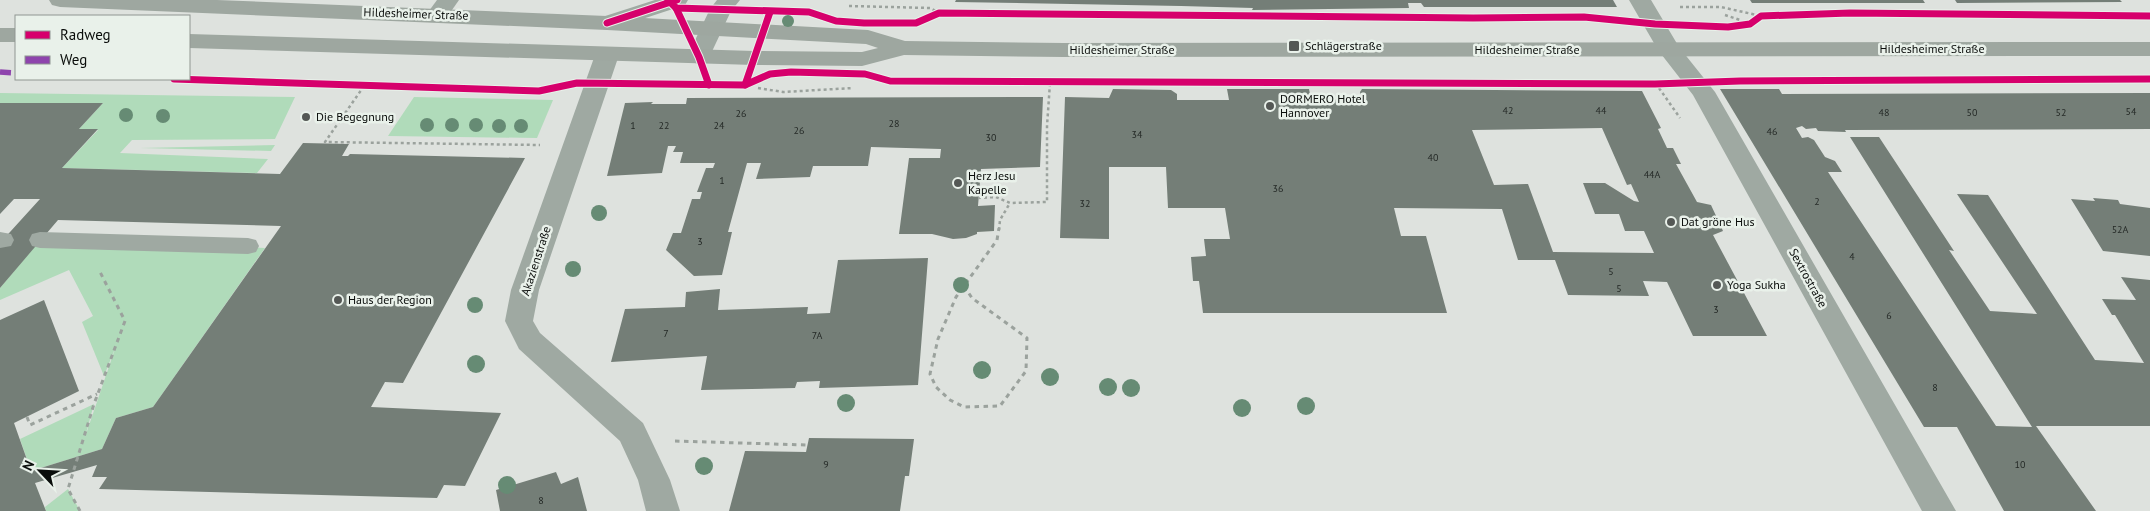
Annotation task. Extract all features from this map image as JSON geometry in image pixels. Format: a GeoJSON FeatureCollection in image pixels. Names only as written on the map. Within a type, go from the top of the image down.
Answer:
{"type":"FeatureCollection","features":[{"type":"Feature","properties":{"kind":"main road","name":"Hildesheimer Straße"},"geometry":{"type":"LineString","coordinates":[[60,0],[443,8],[607,22],[868,37],[904,48]]}},
{"type":"Feature","properties":{"kind":"main road"},"geometry":{"type":"LineString","coordinates":[[0,35],[15,35]]}},
{"type":"Feature","properties":{"kind":"main road","name":"Hildesheimer Straße"},"geometry":{"type":"LineString","coordinates":[[190,41],[607,55],[862,59],[904,48],[1064,50],[2150,49]]}},
{"type":"Feature","properties":{"kind":"street"},"geometry":{"type":"LineString","coordinates":[[607,22],[677,0]]}},
{"type":"Feature","properties":{"kind":"street"},"geometry":{"type":"LineString","coordinates":[[699,57],[721,9],[729,0]]}},
{"type":"Feature","properties":{"kind":"street","name":"Sextrostraße"},"geometry":{"type":"LineString","coordinates":[[1643,5],[1670,50],[1703,92],[1939,511]]}},
{"type":"Feature","properties":{"kind":"street","name":"Akazienstraße"},"geometry":{"type":"LineString","coordinates":[[607,55],[525,290],[519,321],[529,340],[632,432],[654,480],[663,511]]}},
{"type":"Feature","properties":{"kind":"lane"},"geometry":{"type":"LineString","coordinates":[[40,240],[248,246]]}},
{"type":"Feature","properties":{"kind":"path"},"geometry":{"type":"LineString","coordinates":[[1643,5],[1721,7],[1761,16]]}},
{"type":"Feature","properties":{"kind":"path"},"geometry":{"type":"LineString","coordinates":[[842,6],[930,8],[939,13]]}},
{"type":"Feature","properties":{"kind":"path"},"geometry":{"type":"LineString","coordinates":[[927,18],[939,13]]}},
{"type":"Feature","properties":{"kind":"path"},"geometry":{"type":"LineString","coordinates":[[1725,15],[1741,21],[1729,21]]}},
{"type":"Feature","properties":{"kind":"path"},"geometry":{"type":"LineString","coordinates":[[1736,26],[1750,24],[1761,16]]}},
{"type":"Feature","properties":{"kind":"path"},"geometry":{"type":"LineString","coordinates":[[753,82],[762,78]]}},
{"type":"Feature","properties":{"kind":"path"},"geometry":{"type":"LineString","coordinates":[[978,198],[996,197],[1010,203],[1047,202],[1047,126],[1050,83]]}},
{"type":"Feature","properties":{"kind":"path"},"geometry":{"type":"LineString","coordinates":[[1656,84],[1683,122]]}},
{"type":"Feature","properties":{"kind":"path"},"geometry":{"type":"LineString","coordinates":[[364,86],[324,143],[576,145]]}},
{"type":"Feature","properties":{"kind":"path"},"geometry":{"type":"LineString","coordinates":[[964,286],[972,298],[1027,338],[1026,371],[1000,406],[964,407],[950,400],[936,387],[930,374],[938,339],[956,297],[997,240],[1000,220],[1010,203]]}},
{"type":"Feature","properties":{"kind":"path"},"geometry":{"type":"LineString","coordinates":[[80,511],[68,489],[98,394],[125,321],[84,240]]}},
{"type":"Feature","properties":{"kind":"path"},"geometry":{"type":"LineString","coordinates":[[27,416],[30,426],[98,394]]}},
{"type":"Feature","properties":{"kind":"path"},"geometry":{"type":"LineString","coordinates":[[637,440],[807,445]]}},
{"type":"Feature","properties":{"kind":"green space"},"geometry":{"type":"Polygon","coordinates":[[[0,93],[295,97],[275,139],[132,140],[120,153],[268,159],[257,173],[62,168],[98,130],[79,129],[103,103],[0,103],[0,93]]]}},
{"type":"Feature","properties":{"kind":"green space"},"geometry":{"type":"Polygon","coordinates":[[[414,97],[553,100],[537,138],[388,136],[414,97]]]}},
{"type":"Feature","properties":{"kind":"green space"},"geometry":{"type":"Polygon","coordinates":[[[275,145],[271,151],[140,148],[275,145]]]}},
{"type":"Feature","properties":{"kind":"green space"},"geometry":{"type":"Polygon","coordinates":[[[40,240],[265,248],[153,407],[116,418],[102,449],[31,471],[20,439],[94,404],[85,437],[116,346],[104,376],[82,322],[93,316],[69,270],[0,300],[0,288],[40,240]]]}},
{"type":"Feature","properties":{"kind":"green space"},"geometry":{"type":"Polygon","coordinates":[[[68,489],[80,511],[46,511],[45,507],[68,489]]]}},
{"type":"Feature","properties":{"kind":"building"},"geometry":{"type":"Polygon","coordinates":[[[956,0],[1613,0],[1617,7],[1424,7],[1421,3],[1408,3],[1409,8],[1252,10],[1253,8],[955,2],[956,0]]]}},
{"type":"Feature","properties":{"kind":"building"},"geometry":{"type":"Polygon","coordinates":[[[1750,0],[1923,0],[1925,3],[1752,3],[1750,0]]]}},
{"type":"Feature","properties":{"kind":"building"},"geometry":{"type":"Polygon","coordinates":[[[1955,0],[2120,0],[2122,2],[1957,3],[1955,0]]]}},
{"type":"Feature","properties":{"kind":"building"},"geometry":{"type":"Polygon","coordinates":[[[1113,89],[1171,90],[1177,94],[1177,100],[1229,100],[1227,89],[1309,89],[1311,99],[1362,100],[1360,92],[1362,89],[1642,91],[1661,128],[1658,129],[1667,148],[1673,148],[1681,164],[1676,164],[1697,202],[1711,205],[1723,231],[1713,235],[1767,336],[1693,336],[1667,282],[1643,281],[1649,296],[1568,295],[1555,260],[1518,260],[1502,209],[1394,208],[1401,236],[1426,236],[1447,313],[1203,313],[1199,281],[1193,281],[1191,257],[1206,256],[1204,239],[1230,239],[1225,208],[1168,208],[1166,167],[1109,167],[1109,239],[1060,238],[1065,97],[1109,98],[1113,89]],[[1602,128],[1472,130],[1494,185],[1528,184],[1553,252],[1654,253],[1644,231],[1625,231],[1619,214],[1595,214],[1583,183],[1605,183],[1634,201],[1639,202],[1631,184],[1627,185],[1602,128]]]}},
{"type":"Feature","properties":{"kind":"building"},"geometry":{"type":"Polygon","coordinates":[[[1720,89],[1779,89],[1782,94],[2150,93],[2150,129],[1845,130],[1846,132],[1818,131],[1816,128],[1806,129],[1802,126],[1796,128],[1802,138],[1808,137],[1814,140],[1825,157],[1835,161],[1842,172],[1828,172],[1996,426],[2032,427],[1850,137],[1879,137],[1954,251],[1949,250],[1990,311],[2037,314],[1957,194],[1988,195],[2095,360],[2144,363],[2115,315],[2112,315],[2102,299],[2136,300],[2121,277],[2150,280],[2150,426],[2036,426],[2096,511],[2004,511],[1957,427],[1924,427],[1720,89]]]}},
{"type":"Feature","properties":{"kind":"building"},"geometry":{"type":"Polygon","coordinates":[[[1043,97],[1040,167],[981,169],[978,206],[995,205],[994,231],[977,232],[977,234],[966,238],[953,239],[932,234],[899,234],[909,158],[940,158],[941,149],[871,147],[868,166],[813,166],[810,177],[756,179],[761,163],[747,163],[728,232],[732,232],[722,275],[694,276],[666,250],[673,233],[681,233],[692,199],[700,199],[702,192],[697,192],[706,168],[713,168],[715,163],[680,163],[683,152],[673,152],[676,146],[668,146],[662,173],[607,176],[625,103],[686,104],[687,98],[1043,97]]]}},
{"type":"Feature","properties":{"kind":"building","name":"Haus der Region"},"geometry":{"type":"Polygon","coordinates":[[[0,103],[103,103],[79,129],[98,129],[62,168],[280,174],[303,143],[349,144],[342,156],[350,154],[525,158],[403,383],[385,382],[371,407],[501,413],[465,486],[444,485],[437,498],[99,489],[107,477],[92,477],[97,465],[35,483],[46,511],[0,511],[0,320],[44,300],[79,391],[14,423],[31,471],[102,449],[116,418],[153,407],[281,226],[58,220],[0,288],[0,243],[40,199],[14,199],[0,214],[0,103]]]}},
{"type":"Feature","properties":{"kind":"building"},"geometry":{"type":"Polygon","coordinates":[[[2093,198],[2118,200],[2120,204],[2150,208],[2150,256],[2103,251],[2071,199],[2095,201],[2093,198]]]}},
{"type":"Feature","properties":{"kind":"building"},"geometry":{"type":"Polygon","coordinates":[[[928,258],[918,385],[819,388],[820,381],[797,382],[795,388],[701,390],[707,356],[611,362],[625,309],[685,307],[686,292],[720,289],[718,310],[808,307],[807,314],[830,313],[838,260],[928,258]]]}},
{"type":"Feature","properties":{"kind":"building"},"geometry":{"type":"Polygon","coordinates":[[[809,438],[914,439],[909,476],[905,476],[900,511],[729,511],[745,451],[806,452],[809,438]]]}},
{"type":"Feature","properties":{"kind":"building"},"geometry":{"type":"Polygon","coordinates":[[[556,472],[561,484],[578,477],[587,511],[500,511],[496,490],[556,472]]]}},
{"type":"Feature","properties":{"kind":"marked path"},"geometry":{"type":"LineString","coordinates":[[0,72],[15,73]]}},
{"type":"Feature","properties":{"kind":"cycle path"},"geometry":{"type":"LineString","coordinates":[[668,0],[676,8],[809,12],[836,21],[864,23],[916,23],[939,13],[1473,18],[1584,17],[1655,24],[1728,27],[1750,24],[1761,16],[1850,13],[2150,16]]}},
{"type":"Feature","properties":{"kind":"cycle path"},"geometry":{"type":"LineString","coordinates":[[607,23],[677,0]]}},
{"type":"Feature","properties":{"kind":"cycle path"},"geometry":{"type":"LineString","coordinates":[[676,8],[699,57],[709,85]]}},
{"type":"Feature","properties":{"kind":"cycle path"},"geometry":{"type":"LineString","coordinates":[[745,85],[770,12]]}},
{"type":"Feature","properties":{"kind":"cycle path"},"geometry":{"type":"LineString","coordinates":[[190,80],[539,91],[577,83],[745,85],[770,74],[791,72],[865,74],[890,81],[1068,83],[1655,84],[1740,81],[2150,79]]}},
{"type":"Feature","properties":{"kind":"place","name":"Schlägerstraße"},"geometry":{"type":"Point","coordinates":[1294,46]}},
{"type":"Feature","properties":{"kind":"place","name":"DORMERO Hotel Hannover"},"geometry":{"type":"Point","coordinates":[1270,106]}},
{"type":"Feature","properties":{"kind":"place","name":"Die Begegnung"},"geometry":{"type":"Point","coordinates":[306,117]}},
{"type":"Feature","properties":{"kind":"place","name":"Herz Jesu Kapelle"},"geometry":{"type":"Point","coordinates":[958,183]}},
{"type":"Feature","properties":{"kind":"place","name":"Dat gröne Hus"},"geometry":{"type":"Point","coordinates":[1671,222]}},
{"type":"Feature","properties":{"kind":"place","name":"Yoga Sukha"},"geometry":{"type":"Point","coordinates":[1717,285]}},
{"type":"Feature","properties":{"kind":"place","name":"Haus der Region"},"geometry":{"type":"Point","coordinates":[338,300]}}]}
